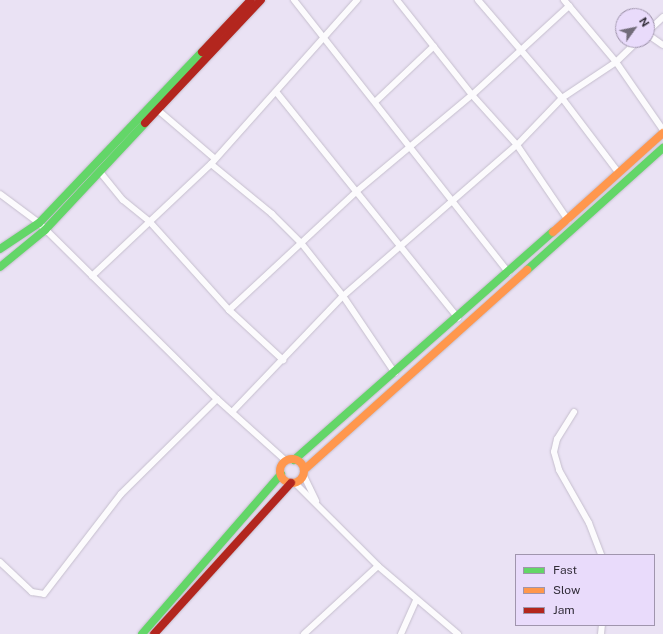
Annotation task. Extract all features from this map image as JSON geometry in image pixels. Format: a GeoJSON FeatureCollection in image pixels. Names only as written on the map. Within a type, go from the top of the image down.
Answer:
{"type":"FeatureCollection","features":[{"type":"Feature","properties":{"kind":"main road"},"geometry":{"type":"LineString","coordinates":[[0,249],[39,223],[250,0]]}},
{"type":"Feature","properties":{"kind":"main road"},"geometry":{"type":"LineString","coordinates":[[0,267],[45,230],[159,111],[261,0]]}},
{"type":"Feature","properties":{"kind":"main road"},"geometry":{"type":"LineString","coordinates":[[293,483],[283,478],[281,474],[281,467],[395,374],[568,220],[663,131]]}},
{"type":"Feature","properties":{"kind":"main road"},"geometry":{"type":"LineString","coordinates":[[154,634],[304,472],[663,148]]}},
{"type":"Feature","properties":{"kind":"main road"},"geometry":{"type":"LineString","coordinates":[[290,460],[300,463],[304,472]]}},
{"type":"Feature","properties":{"kind":"main road"},"geometry":{"type":"LineString","coordinates":[[142,634],[281,474]]}},
{"type":"Feature","properties":{"kind":"street"},"geometry":{"type":"LineString","coordinates":[[294,0],[325,37],[409,148],[454,200],[509,273]]}},
{"type":"Feature","properties":{"kind":"street"},"geometry":{"type":"LineString","coordinates":[[92,276],[213,161],[277,93],[357,0]]}},
{"type":"Feature","properties":{"kind":"street"},"geometry":{"type":"LineString","coordinates":[[397,0],[472,95],[517,145],[568,220]]}},
{"type":"Feature","properties":{"kind":"street"},"geometry":{"type":"LineString","coordinates":[[478,0],[520,52],[562,98],[618,172]]}},
{"type":"Feature","properties":{"kind":"street"},"geometry":{"type":"LineString","coordinates":[[564,0],[616,62],[663,131]]}},
{"type":"Feature","properties":{"kind":"street"},"geometry":{"type":"LineString","coordinates":[[229,310],[302,244],[357,191],[472,95],[569,6]]}},
{"type":"Feature","properties":{"kind":"street"},"geometry":{"type":"LineString","coordinates":[[655,24],[663,16]]}},
{"type":"Feature","properties":{"kind":"street"},"geometry":{"type":"LineString","coordinates":[[375,102],[434,46]]}},
{"type":"Feature","properties":{"kind":"street"},"geometry":{"type":"LineString","coordinates":[[232,412],[343,296],[402,247],[517,145],[562,98],[616,62],[631,48]]}},
{"type":"Feature","properties":{"kind":"street"},"geometry":{"type":"LineString","coordinates":[[277,93],[458,318]]}},
{"type":"Feature","properties":{"kind":"street"},"geometry":{"type":"LineString","coordinates":[[159,111],[272,214],[302,244],[343,296],[395,374]]}},
{"type":"Feature","properties":{"kind":"street"},"geometry":{"type":"LineString","coordinates":[[100,172],[123,200],[149,221],[229,310],[283,360]]}},
{"type":"Feature","properties":{"kind":"street"},"geometry":{"type":"LineString","coordinates":[[0,194],[39,223],[217,399],[290,460]]}},
{"type":"Feature","properties":{"kind":"street"},"geometry":{"type":"LineString","coordinates":[[0,562],[32,592],[44,594],[121,494],[217,399]]}},
{"type":"Feature","properties":{"kind":"street"},"geometry":{"type":"LineString","coordinates":[[574,412],[557,439],[554,452],[559,470],[589,523],[601,554]]}},
{"type":"Feature","properties":{"kind":"street"},"geometry":{"type":"LineString","coordinates":[[304,472],[317,505]]}},
{"type":"Feature","properties":{"kind":"street"},"geometry":{"type":"LineString","coordinates":[[293,483],[378,566],[416,600],[458,634]]}},
{"type":"Feature","properties":{"kind":"street"},"geometry":{"type":"LineString","coordinates":[[304,634],[378,566]]}},
{"type":"Feature","properties":{"kind":"street"},"geometry":{"type":"LineString","coordinates":[[401,634],[416,600]]}},
{"type":"Feature","properties":{"kind":"traffic: fast"},"geometry":{"type":"LineString","coordinates":[[0,249],[39,223],[202,52]]}},
{"type":"Feature","properties":{"kind":"traffic: fast"},"geometry":{"type":"LineString","coordinates":[[0,267],[45,230],[145,123]]}},
{"type":"Feature","properties":{"kind":"traffic: fast"},"geometry":{"type":"LineString","coordinates":[[527,270],[663,148]]}},
{"type":"Feature","properties":{"kind":"traffic: fast"},"geometry":{"type":"LineString","coordinates":[[294,460],[553,232]]}},
{"type":"Feature","properties":{"kind":"traffic: fast"},"geometry":{"type":"LineString","coordinates":[[142,634],[281,474]]}},
{"type":"Feature","properties":{"kind":"traffic: slow"},"geometry":{"type":"LineString","coordinates":[[553,232],[663,133]]}},
{"type":"Feature","properties":{"kind":"traffic: slow"},"geometry":{"type":"LineString","coordinates":[[304,470],[527,270]]}},
{"type":"Feature","properties":{"kind":"traffic: slow"},"geometry":{"type":"LineString","coordinates":[[292,459],[300,463],[304,471],[300,479],[292,483],[284,479],[280,471],[284,463],[292,459]]}},
{"type":"Feature","properties":{"kind":"traffic: jam"},"geometry":{"type":"LineString","coordinates":[[202,52],[251,0]]}},
{"type":"Feature","properties":{"kind":"traffic: jam"},"geometry":{"type":"LineString","coordinates":[[145,123],[261,0]]}},
{"type":"Feature","properties":{"kind":"traffic: jam"},"geometry":{"type":"LineString","coordinates":[[154,634],[291,483]]}}]}
